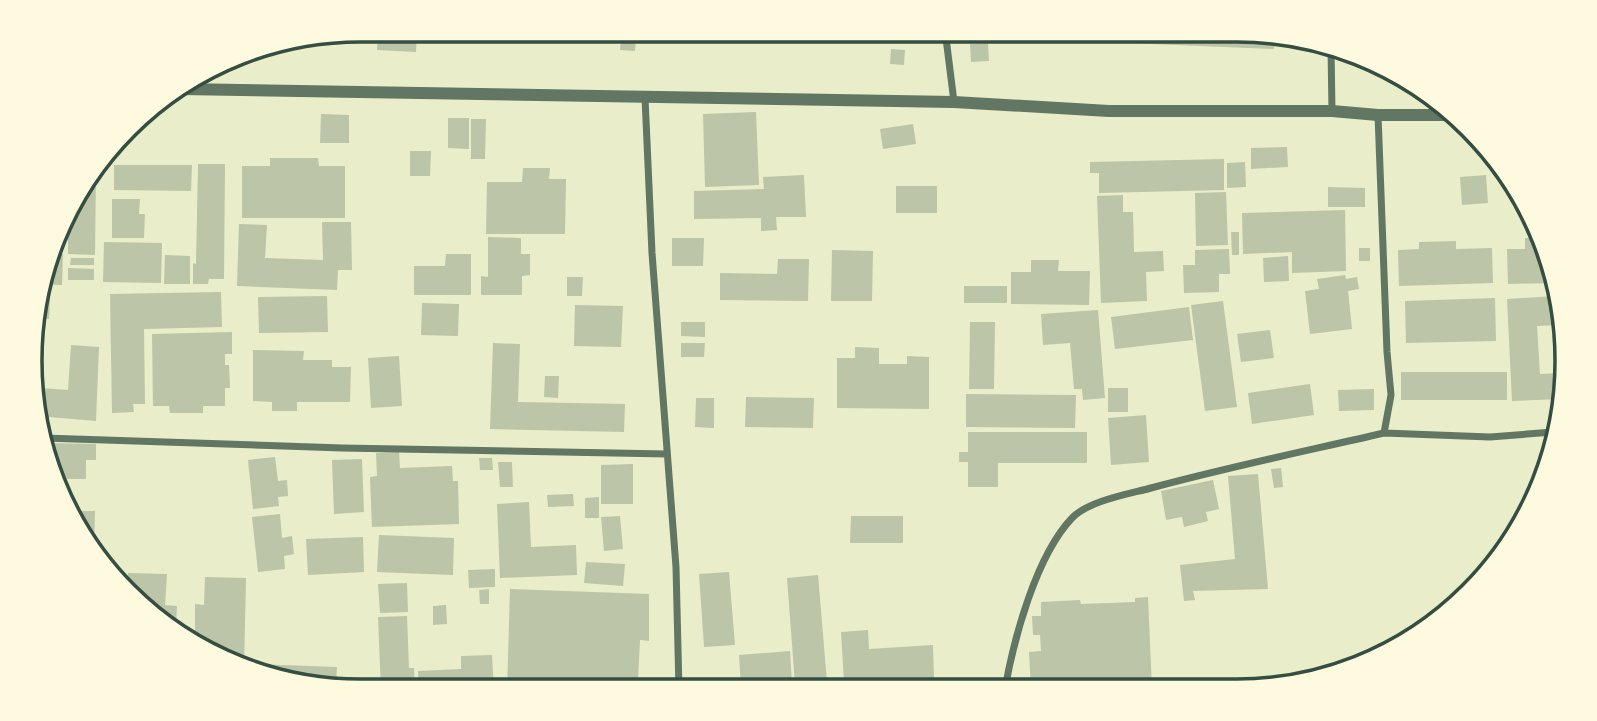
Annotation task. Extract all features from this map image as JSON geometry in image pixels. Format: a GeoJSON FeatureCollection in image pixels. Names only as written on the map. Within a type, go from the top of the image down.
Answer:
{"type":"FeatureCollection","features":[{"type":"Feature","properties":{"kind":"street"},"geometry":{"type":"LineString","coordinates":[[946,42],[954,102]]}},
{"type":"Feature","properties":{"kind":"street"},"geometry":{"type":"LineString","coordinates":[[1331,57],[1332,111]]}},
{"type":"Feature","properties":{"kind":"street"},"geometry":{"type":"LineString","coordinates":[[194,89],[954,102],[1110,111],[1332,111],[1378,116],[1439,115]]}},
{"type":"Feature","properties":{"kind":"street"},"geometry":{"type":"LineString","coordinates":[[645,98],[652,253],[676,567],[679,679]]}},
{"type":"Feature","properties":{"kind":"street"},"geometry":{"type":"LineString","coordinates":[[1378,116],[1391,395],[1384,433]]}},
{"type":"Feature","properties":{"kind":"street"},"geometry":{"type":"LineString","coordinates":[[1007,679],[1028,600],[1053,542],[1073,515],[1104,500],[1222,469],[1384,433],[1490,437],[1547,433]]}},
{"type":"Feature","properties":{"kind":"street"},"geometry":{"type":"LineString","coordinates":[[52,438],[342,448],[667,454]]}},
{"type":"Feature","properties":{"kind":"building"},"geometry":{"type":"Polygon","coordinates":[[[377,42],[416,42],[416,52],[377,50],[377,42]]]}},
{"type":"Feature","properties":{"kind":"building"},"geometry":{"type":"Polygon","coordinates":[[[621,42],[636,42],[635,51],[620,50],[621,42]]]}},
{"type":"Feature","properties":{"kind":"building"},"geometry":{"type":"Polygon","coordinates":[[[1236,42],[1274,45],[1274,49],[1127,43],[1236,42]]]}},
{"type":"Feature","properties":{"kind":"building"},"geometry":{"type":"Polygon","coordinates":[[[988,43],[989,61],[971,62],[970,44],[988,43]]]}},
{"type":"Feature","properties":{"kind":"building"},"geometry":{"type":"Polygon","coordinates":[[[891,49],[905,50],[904,65],[890,64],[891,49]]]}},
{"type":"Feature","properties":{"kind":"building"},"geometry":{"type":"Polygon","coordinates":[[[756,112],[759,185],[705,187],[703,114],[756,112]]]}},
{"type":"Feature","properties":{"kind":"building"},"geometry":{"type":"Polygon","coordinates":[[[321,114],[349,115],[349,143],[320,143],[321,114]]]}},
{"type":"Feature","properties":{"kind":"building"},"geometry":{"type":"Polygon","coordinates":[[[448,118],[469,118],[469,149],[448,148],[448,118]]]}},
{"type":"Feature","properties":{"kind":"building"},"geometry":{"type":"Polygon","coordinates":[[[471,119],[486,119],[485,159],[471,159],[471,119]]]}},
{"type":"Feature","properties":{"kind":"building"},"geometry":{"type":"Polygon","coordinates":[[[913,124],[916,144],[883,149],[880,129],[913,124]]]}},
{"type":"Feature","properties":{"kind":"building"},"geometry":{"type":"Polygon","coordinates":[[[1287,147],[1288,167],[1251,169],[1251,148],[1287,147]]]}},
{"type":"Feature","properties":{"kind":"building"},"geometry":{"type":"Polygon","coordinates":[[[410,151],[431,151],[430,176],[410,176],[410,151]]]}},
{"type":"Feature","properties":{"kind":"building"},"geometry":{"type":"Polygon","coordinates":[[[270,158],[318,158],[319,166],[345,166],[345,218],[242,218],[242,166],[270,166],[270,158]]]}},
{"type":"Feature","properties":{"kind":"building"},"geometry":{"type":"Polygon","coordinates":[[[1224,159],[1224,190],[1099,193],[1099,173],[1090,173],[1090,162],[1224,159]]]}},
{"type":"Feature","properties":{"kind":"building"},"geometry":{"type":"Polygon","coordinates":[[[1245,162],[1246,187],[1227,188],[1227,163],[1245,162]]]}},
{"type":"Feature","properties":{"kind":"building"},"geometry":{"type":"Polygon","coordinates":[[[198,164],[225,164],[224,279],[209,279],[208,284],[193,284],[193,263],[196,264],[198,164]]]}},
{"type":"Feature","properties":{"kind":"building"},"geometry":{"type":"Polygon","coordinates":[[[114,165],[192,165],[191,191],[114,190],[114,165]]]}},
{"type":"Feature","properties":{"kind":"building"},"geometry":{"type":"Polygon","coordinates":[[[523,168],[550,168],[549,179],[566,179],[565,234],[486,234],[487,182],[522,182],[523,168]]]}},
{"type":"Feature","properties":{"kind":"building"},"geometry":{"type":"Polygon","coordinates":[[[804,175],[806,217],[776,217],[777,230],[761,231],[761,218],[694,219],[694,191],[764,189],[763,177],[804,175]]]}},
{"type":"Feature","properties":{"kind":"building"},"geometry":{"type":"Polygon","coordinates":[[[1486,175],[1488,203],[1462,205],[1460,177],[1486,175]]]}},
{"type":"Feature","properties":{"kind":"building"},"geometry":{"type":"Polygon","coordinates":[[[96,184],[95,255],[68,254],[68,235],[96,184]]]}},
{"type":"Feature","properties":{"kind":"building"},"geometry":{"type":"Polygon","coordinates":[[[896,186],[937,186],[937,213],[896,213],[896,186]]]}},
{"type":"Feature","properties":{"kind":"building"},"geometry":{"type":"Polygon","coordinates":[[[1328,187],[1365,188],[1365,207],[1328,207],[1328,187]]]}},
{"type":"Feature","properties":{"kind":"building"},"geometry":{"type":"Polygon","coordinates":[[[1226,192],[1228,245],[1196,246],[1195,193],[1226,192]]]}},
{"type":"Feature","properties":{"kind":"building"},"geometry":{"type":"Polygon","coordinates":[[[1123,195],[1123,212],[1133,212],[1134,252],[1163,251],[1164,271],[1146,272],[1147,301],[1101,303],[1097,196],[1123,195]]]}},
{"type":"Feature","properties":{"kind":"building"},"geometry":{"type":"Polygon","coordinates":[[[112,199],[140,199],[139,214],[145,214],[144,238],[112,238],[112,199]]]}},
{"type":"Feature","properties":{"kind":"building"},"geometry":{"type":"Polygon","coordinates":[[[1345,210],[1346,271],[1292,273],[1292,252],[1243,254],[1242,213],[1345,210]]]}},
{"type":"Feature","properties":{"kind":"building"},"geometry":{"type":"Polygon","coordinates":[[[322,222],[351,222],[352,270],[338,270],[337,290],[237,286],[239,224],[267,225],[265,258],[323,260],[322,222]]]}},
{"type":"Feature","properties":{"kind":"building"},"geometry":{"type":"Polygon","coordinates":[[[1231,232],[1239,232],[1239,255],[1232,255],[1231,232]]]}},
{"type":"Feature","properties":{"kind":"building"},"geometry":{"type":"Polygon","coordinates":[[[488,237],[521,238],[521,254],[530,254],[530,275],[522,276],[522,295],[481,295],[481,276],[488,277],[488,237]]]}},
{"type":"Feature","properties":{"kind":"building"},"geometry":{"type":"Polygon","coordinates":[[[672,238],[704,238],[703,266],[672,266],[672,238]]]}},
{"type":"Feature","properties":{"kind":"building"},"geometry":{"type":"Polygon","coordinates":[[[1525,238],[1531,238],[1545,283],[1508,284],[1507,249],[1525,249],[1525,238]]]}},
{"type":"Feature","properties":{"kind":"building"},"geometry":{"type":"Polygon","coordinates":[[[1456,241],[1456,249],[1492,248],[1493,283],[1399,286],[1398,250],[1419,249],[1419,242],[1456,241]]]}},
{"type":"Feature","properties":{"kind":"building"},"geometry":{"type":"Polygon","coordinates":[[[104,242],[162,243],[161,283],[103,282],[104,242]]]}},
{"type":"Feature","properties":{"kind":"building"},"geometry":{"type":"Polygon","coordinates":[[[1359,248],[1370,248],[1370,261],[1359,261],[1359,248]]]}},
{"type":"Feature","properties":{"kind":"building"},"geometry":{"type":"Polygon","coordinates":[[[1229,249],[1230,274],[1219,274],[1219,292],[1184,293],[1183,265],[1195,265],[1195,250],[1229,249]]]}},
{"type":"Feature","properties":{"kind":"building"},"geometry":{"type":"Polygon","coordinates":[[[832,250],[873,251],[872,301],[831,301],[832,250]]]}},
{"type":"Feature","properties":{"kind":"building"},"geometry":{"type":"Polygon","coordinates":[[[60,254],[63,254],[62,285],[51,284],[60,254]]]}},
{"type":"Feature","properties":{"kind":"building"},"geometry":{"type":"Polygon","coordinates":[[[446,254],[471,254],[471,295],[414,295],[414,266],[445,266],[446,254]]]}},
{"type":"Feature","properties":{"kind":"building"},"geometry":{"type":"Polygon","coordinates":[[[165,255],[190,256],[190,284],[164,284],[165,255]]]}},
{"type":"Feature","properties":{"kind":"building"},"geometry":{"type":"Polygon","coordinates":[[[1288,256],[1289,281],[1264,282],[1263,258],[1288,256]]]}},
{"type":"Feature","properties":{"kind":"building"},"geometry":{"type":"Polygon","coordinates":[[[71,258],[94,258],[94,265],[70,265],[71,258]]]}},
{"type":"Feature","properties":{"kind":"building"},"geometry":{"type":"Polygon","coordinates":[[[778,259],[809,259],[808,301],[720,300],[720,273],[777,274],[778,259]]]}},
{"type":"Feature","properties":{"kind":"building"},"geometry":{"type":"Polygon","coordinates":[[[1031,260],[1059,260],[1058,271],[1090,271],[1089,305],[1011,304],[1011,272],[1031,272],[1031,260]]]}},
{"type":"Feature","properties":{"kind":"building"},"geometry":{"type":"Polygon","coordinates":[[[68,268],[94,269],[94,280],[68,280],[68,268]]]}},
{"type":"Feature","properties":{"kind":"building"},"geometry":{"type":"Polygon","coordinates":[[[1345,275],[1346,279],[1357,277],[1359,289],[1348,291],[1352,329],[1310,334],[1305,291],[1319,289],[1317,279],[1345,275]]]}},
{"type":"Feature","properties":{"kind":"building"},"geometry":{"type":"Polygon","coordinates":[[[567,277],[583,277],[582,296],[567,296],[567,277]]]}},
{"type":"Feature","properties":{"kind":"building"},"geometry":{"type":"Polygon","coordinates":[[[964,286],[1007,286],[1007,303],[964,303],[964,286]]]}},
{"type":"Feature","properties":{"kind":"building"},"geometry":{"type":"Polygon","coordinates":[[[221,292],[222,327],[144,329],[145,404],[133,404],[134,412],[112,413],[110,294],[221,292]]]}},
{"type":"Feature","properties":{"kind":"building"},"geometry":{"type":"Polygon","coordinates":[[[327,296],[328,332],[259,333],[258,297],[327,296]]]}},
{"type":"Feature","properties":{"kind":"building"},"geometry":{"type":"Polygon","coordinates":[[[1549,296],[1553,325],[1537,326],[1540,374],[1554,373],[1552,399],[1512,401],[1507,299],[1549,296]]]}},
{"type":"Feature","properties":{"kind":"building"},"geometry":{"type":"Polygon","coordinates":[[[48,298],[50,298],[49,319],[45,319],[48,298]]]}},
{"type":"Feature","properties":{"kind":"building"},"geometry":{"type":"Polygon","coordinates":[[[1495,298],[1496,341],[1406,343],[1405,301],[1495,298]]]}},
{"type":"Feature","properties":{"kind":"building"},"geometry":{"type":"Polygon","coordinates":[[[1223,301],[1237,407],[1205,411],[1191,305],[1223,301]]]}},
{"type":"Feature","properties":{"kind":"building"},"geometry":{"type":"Polygon","coordinates":[[[422,303],[459,304],[458,336],[421,335],[422,303]]]}},
{"type":"Feature","properties":{"kind":"building"},"geometry":{"type":"Polygon","coordinates":[[[575,305],[623,306],[621,347],[574,346],[575,305]]]}},
{"type":"Feature","properties":{"kind":"building"},"geometry":{"type":"Polygon","coordinates":[[[1189,307],[1193,340],[1115,349],[1111,317],[1189,307]]]}},
{"type":"Feature","properties":{"kind":"building"},"geometry":{"type":"Polygon","coordinates":[[[1098,310],[1105,398],[1083,400],[1082,389],[1074,389],[1070,343],[1043,345],[1041,314],[1098,310]]]}},
{"type":"Feature","properties":{"kind":"building"},"geometry":{"type":"Polygon","coordinates":[[[681,322],[705,322],[705,337],[681,336],[681,322]]]}},
{"type":"Feature","properties":{"kind":"building"},"geometry":{"type":"Polygon","coordinates":[[[970,322],[995,322],[994,389],[969,389],[970,322]]]}},
{"type":"Feature","properties":{"kind":"building"},"geometry":{"type":"Polygon","coordinates":[[[1270,330],[1274,358],[1241,362],[1237,334],[1270,330]]]}},
{"type":"Feature","properties":{"kind":"building"},"geometry":{"type":"Polygon","coordinates":[[[232,332],[232,354],[225,354],[225,365],[229,365],[230,388],[225,388],[225,406],[203,406],[203,413],[170,413],[169,406],[153,406],[152,334],[232,332]]]}},
{"type":"Feature","properties":{"kind":"building"},"geometry":{"type":"Polygon","coordinates":[[[493,343],[520,344],[518,402],[625,404],[624,432],[490,429],[493,343]]]}},
{"type":"Feature","properties":{"kind":"building"},"geometry":{"type":"Polygon","coordinates":[[[681,343],[705,343],[704,357],[681,357],[681,343]]]}},
{"type":"Feature","properties":{"kind":"building"},"geometry":{"type":"Polygon","coordinates":[[[71,345],[99,347],[96,421],[47,417],[44,388],[68,390],[71,345]]]}},
{"type":"Feature","properties":{"kind":"building"},"geometry":{"type":"Polygon","coordinates":[[[855,347],[879,348],[879,364],[907,364],[907,356],[929,357],[929,409],[837,408],[837,358],[855,358],[855,347]]]}},
{"type":"Feature","properties":{"kind":"building"},"geometry":{"type":"Polygon","coordinates":[[[253,350],[304,351],[303,360],[332,360],[332,367],[351,367],[350,402],[297,402],[297,411],[272,411],[272,402],[253,401],[253,350]]]}},
{"type":"Feature","properties":{"kind":"building"},"geometry":{"type":"Polygon","coordinates":[[[399,356],[402,406],[371,408],[368,358],[399,356]]]}},
{"type":"Feature","properties":{"kind":"building"},"geometry":{"type":"Polygon","coordinates":[[[1401,372],[1507,372],[1507,400],[1401,400],[1401,372]]]}},
{"type":"Feature","properties":{"kind":"building"},"geometry":{"type":"Polygon","coordinates":[[[545,376],[559,376],[558,398],[544,397],[545,376]]]}},
{"type":"Feature","properties":{"kind":"building"},"geometry":{"type":"Polygon","coordinates":[[[1310,384],[1314,415],[1252,424],[1248,393],[1310,384]]]}},
{"type":"Feature","properties":{"kind":"building"},"geometry":{"type":"Polygon","coordinates":[[[1108,388],[1128,388],[1128,412],[1108,412],[1108,388]]]}},
{"type":"Feature","properties":{"kind":"building"},"geometry":{"type":"Polygon","coordinates":[[[1374,389],[1374,410],[1339,411],[1338,390],[1374,389]]]}},
{"type":"Feature","properties":{"kind":"building"},"geometry":{"type":"Polygon","coordinates":[[[966,394],[1076,395],[1075,428],[966,427],[966,394]]]}},
{"type":"Feature","properties":{"kind":"building"},"geometry":{"type":"Polygon","coordinates":[[[746,397],[814,398],[813,428],[745,427],[746,397]]]}},
{"type":"Feature","properties":{"kind":"building"},"geometry":{"type":"Polygon","coordinates":[[[696,398],[714,398],[714,428],[695,427],[696,398]]]}},
{"type":"Feature","properties":{"kind":"building"},"geometry":{"type":"Polygon","coordinates":[[[1146,415],[1149,462],[1111,465],[1108,418],[1146,415]]]}},
{"type":"Feature","properties":{"kind":"building"},"geometry":{"type":"Polygon","coordinates":[[[968,432],[1087,432],[1087,463],[998,463],[998,487],[968,487],[968,462],[959,462],[959,452],[968,452],[968,432]]]}},
{"type":"Feature","properties":{"kind":"building"},"geometry":{"type":"Polygon","coordinates":[[[53,443],[96,444],[96,460],[86,460],[86,479],[65,479],[53,443]]]}},
{"type":"Feature","properties":{"kind":"building"},"geometry":{"type":"Polygon","coordinates":[[[399,452],[400,468],[452,466],[453,481],[458,481],[459,524],[372,527],[370,477],[377,476],[376,453],[399,452]]]}},
{"type":"Feature","properties":{"kind":"building"},"geometry":{"type":"Polygon","coordinates":[[[275,457],[278,481],[287,480],[288,496],[278,497],[279,506],[253,509],[248,460],[275,457]]]}},
{"type":"Feature","properties":{"kind":"building"},"geometry":{"type":"Polygon","coordinates":[[[479,458],[492,458],[493,470],[480,470],[479,458]]]}},
{"type":"Feature","properties":{"kind":"building"},"geometry":{"type":"Polygon","coordinates":[[[362,459],[364,512],[334,514],[332,460],[362,459]]]}},
{"type":"Feature","properties":{"kind":"building"},"geometry":{"type":"Polygon","coordinates":[[[498,462],[512,462],[513,487],[500,487],[498,462]]]}},
{"type":"Feature","properties":{"kind":"building"},"geometry":{"type":"Polygon","coordinates":[[[633,464],[633,504],[601,504],[601,465],[633,464]]]}},
{"type":"Feature","properties":{"kind":"building"},"geometry":{"type":"Polygon","coordinates":[[[1281,468],[1283,487],[1274,488],[1271,469],[1281,468]]]}},
{"type":"Feature","properties":{"kind":"building"},"geometry":{"type":"Polygon","coordinates":[[[1258,474],[1268,589],[1193,591],[1195,600],[1184,601],[1180,565],[1235,559],[1228,476],[1258,474]]]}},
{"type":"Feature","properties":{"kind":"building"},"geometry":{"type":"Polygon","coordinates":[[[1213,480],[1219,509],[1206,512],[1208,521],[1184,527],[1182,517],[1166,520],[1161,491],[1213,480]]]}},
{"type":"Feature","properties":{"kind":"building"},"geometry":{"type":"Polygon","coordinates":[[[573,494],[574,506],[548,507],[547,495],[573,494]]]}},
{"type":"Feature","properties":{"kind":"building"},"geometry":{"type":"Polygon","coordinates":[[[599,497],[599,518],[585,518],[585,498],[599,497]]]}},
{"type":"Feature","properties":{"kind":"building"},"geometry":{"type":"Polygon","coordinates":[[[529,502],[531,547],[576,545],[577,575],[500,578],[497,504],[529,502]]]}},
{"type":"Feature","properties":{"kind":"building"},"geometry":{"type":"Polygon","coordinates":[[[80,511],[95,511],[94,535],[80,511]]]}},
{"type":"Feature","properties":{"kind":"building"},"geometry":{"type":"Polygon","coordinates":[[[280,514],[282,538],[292,536],[294,554],[284,556],[285,569],[258,572],[252,517],[280,514]]]}},
{"type":"Feature","properties":{"kind":"building"},"geometry":{"type":"Polygon","coordinates":[[[620,516],[623,549],[604,551],[601,517],[620,516]]]}},
{"type":"Feature","properties":{"kind":"building"},"geometry":{"type":"Polygon","coordinates":[[[851,516],[903,516],[903,543],[850,543],[851,516]]]}},
{"type":"Feature","properties":{"kind":"building"},"geometry":{"type":"Polygon","coordinates":[[[379,535],[454,538],[453,575],[377,572],[379,535]]]}},
{"type":"Feature","properties":{"kind":"building"},"geometry":{"type":"Polygon","coordinates":[[[363,537],[364,572],[308,575],[306,539],[363,537]]]}},
{"type":"Feature","properties":{"kind":"building"},"geometry":{"type":"Polygon","coordinates":[[[586,562],[625,564],[623,586],[584,583],[586,562]]]}},
{"type":"Feature","properties":{"kind":"building"},"geometry":{"type":"Polygon","coordinates":[[[495,569],[495,587],[469,588],[468,570],[495,569]]]}},
{"type":"Feature","properties":{"kind":"building"},"geometry":{"type":"Polygon","coordinates":[[[729,572],[735,645],[704,647],[699,574],[729,572]]]}},
{"type":"Feature","properties":{"kind":"building"},"geometry":{"type":"Polygon","coordinates":[[[128,573],[167,574],[165,605],[177,606],[176,620],[150,600],[128,578],[128,573]]]}},
{"type":"Feature","properties":{"kind":"building"},"geometry":{"type":"Polygon","coordinates":[[[818,575],[827,679],[795,679],[787,578],[818,575]]]}},
{"type":"Feature","properties":{"kind":"building"},"geometry":{"type":"Polygon","coordinates":[[[205,577],[246,578],[244,657],[195,632],[195,604],[204,605],[205,577]]]}},
{"type":"Feature","properties":{"kind":"building"},"geometry":{"type":"Polygon","coordinates":[[[407,583],[408,612],[380,613],[378,584],[407,583]]]}},
{"type":"Feature","properties":{"kind":"building"},"geometry":{"type":"Polygon","coordinates":[[[489,589],[489,604],[480,604],[479,590],[489,589]]]}},
{"type":"Feature","properties":{"kind":"building"},"geometry":{"type":"Polygon","coordinates":[[[510,589],[649,594],[649,641],[640,640],[638,679],[507,679],[510,589]]]}},
{"type":"Feature","properties":{"kind":"building"},"geometry":{"type":"Polygon","coordinates":[[[1148,597],[1152,679],[1030,679],[1029,652],[1041,651],[1040,635],[1033,635],[1032,616],[1041,616],[1041,602],[1135,602],[1135,598],[1148,597]]]}},
{"type":"Feature","properties":{"kind":"building"},"geometry":{"type":"Polygon","coordinates":[[[446,605],[447,624],[433,625],[433,606],[446,605]]]}},
{"type":"Feature","properties":{"kind":"building"},"geometry":{"type":"Polygon","coordinates":[[[407,616],[409,668],[414,668],[414,679],[381,679],[378,617],[407,616]]]}},
{"type":"Feature","properties":{"kind":"building"},"geometry":{"type":"Polygon","coordinates":[[[868,630],[869,649],[933,645],[934,678],[844,679],[841,632],[868,630]]]}},
{"type":"Feature","properties":{"kind":"building"},"geometry":{"type":"Polygon","coordinates":[[[790,651],[792,679],[740,679],[739,655],[790,651]]]}},
{"type":"Feature","properties":{"kind":"building"},"geometry":{"type":"Polygon","coordinates":[[[492,655],[493,679],[418,679],[418,671],[461,669],[461,656],[492,655]]]}},
{"type":"Feature","properties":{"kind":"building"},"geometry":{"type":"Polygon","coordinates":[[[266,664],[337,667],[336,678],[298,673],[266,664]]]}}]}
